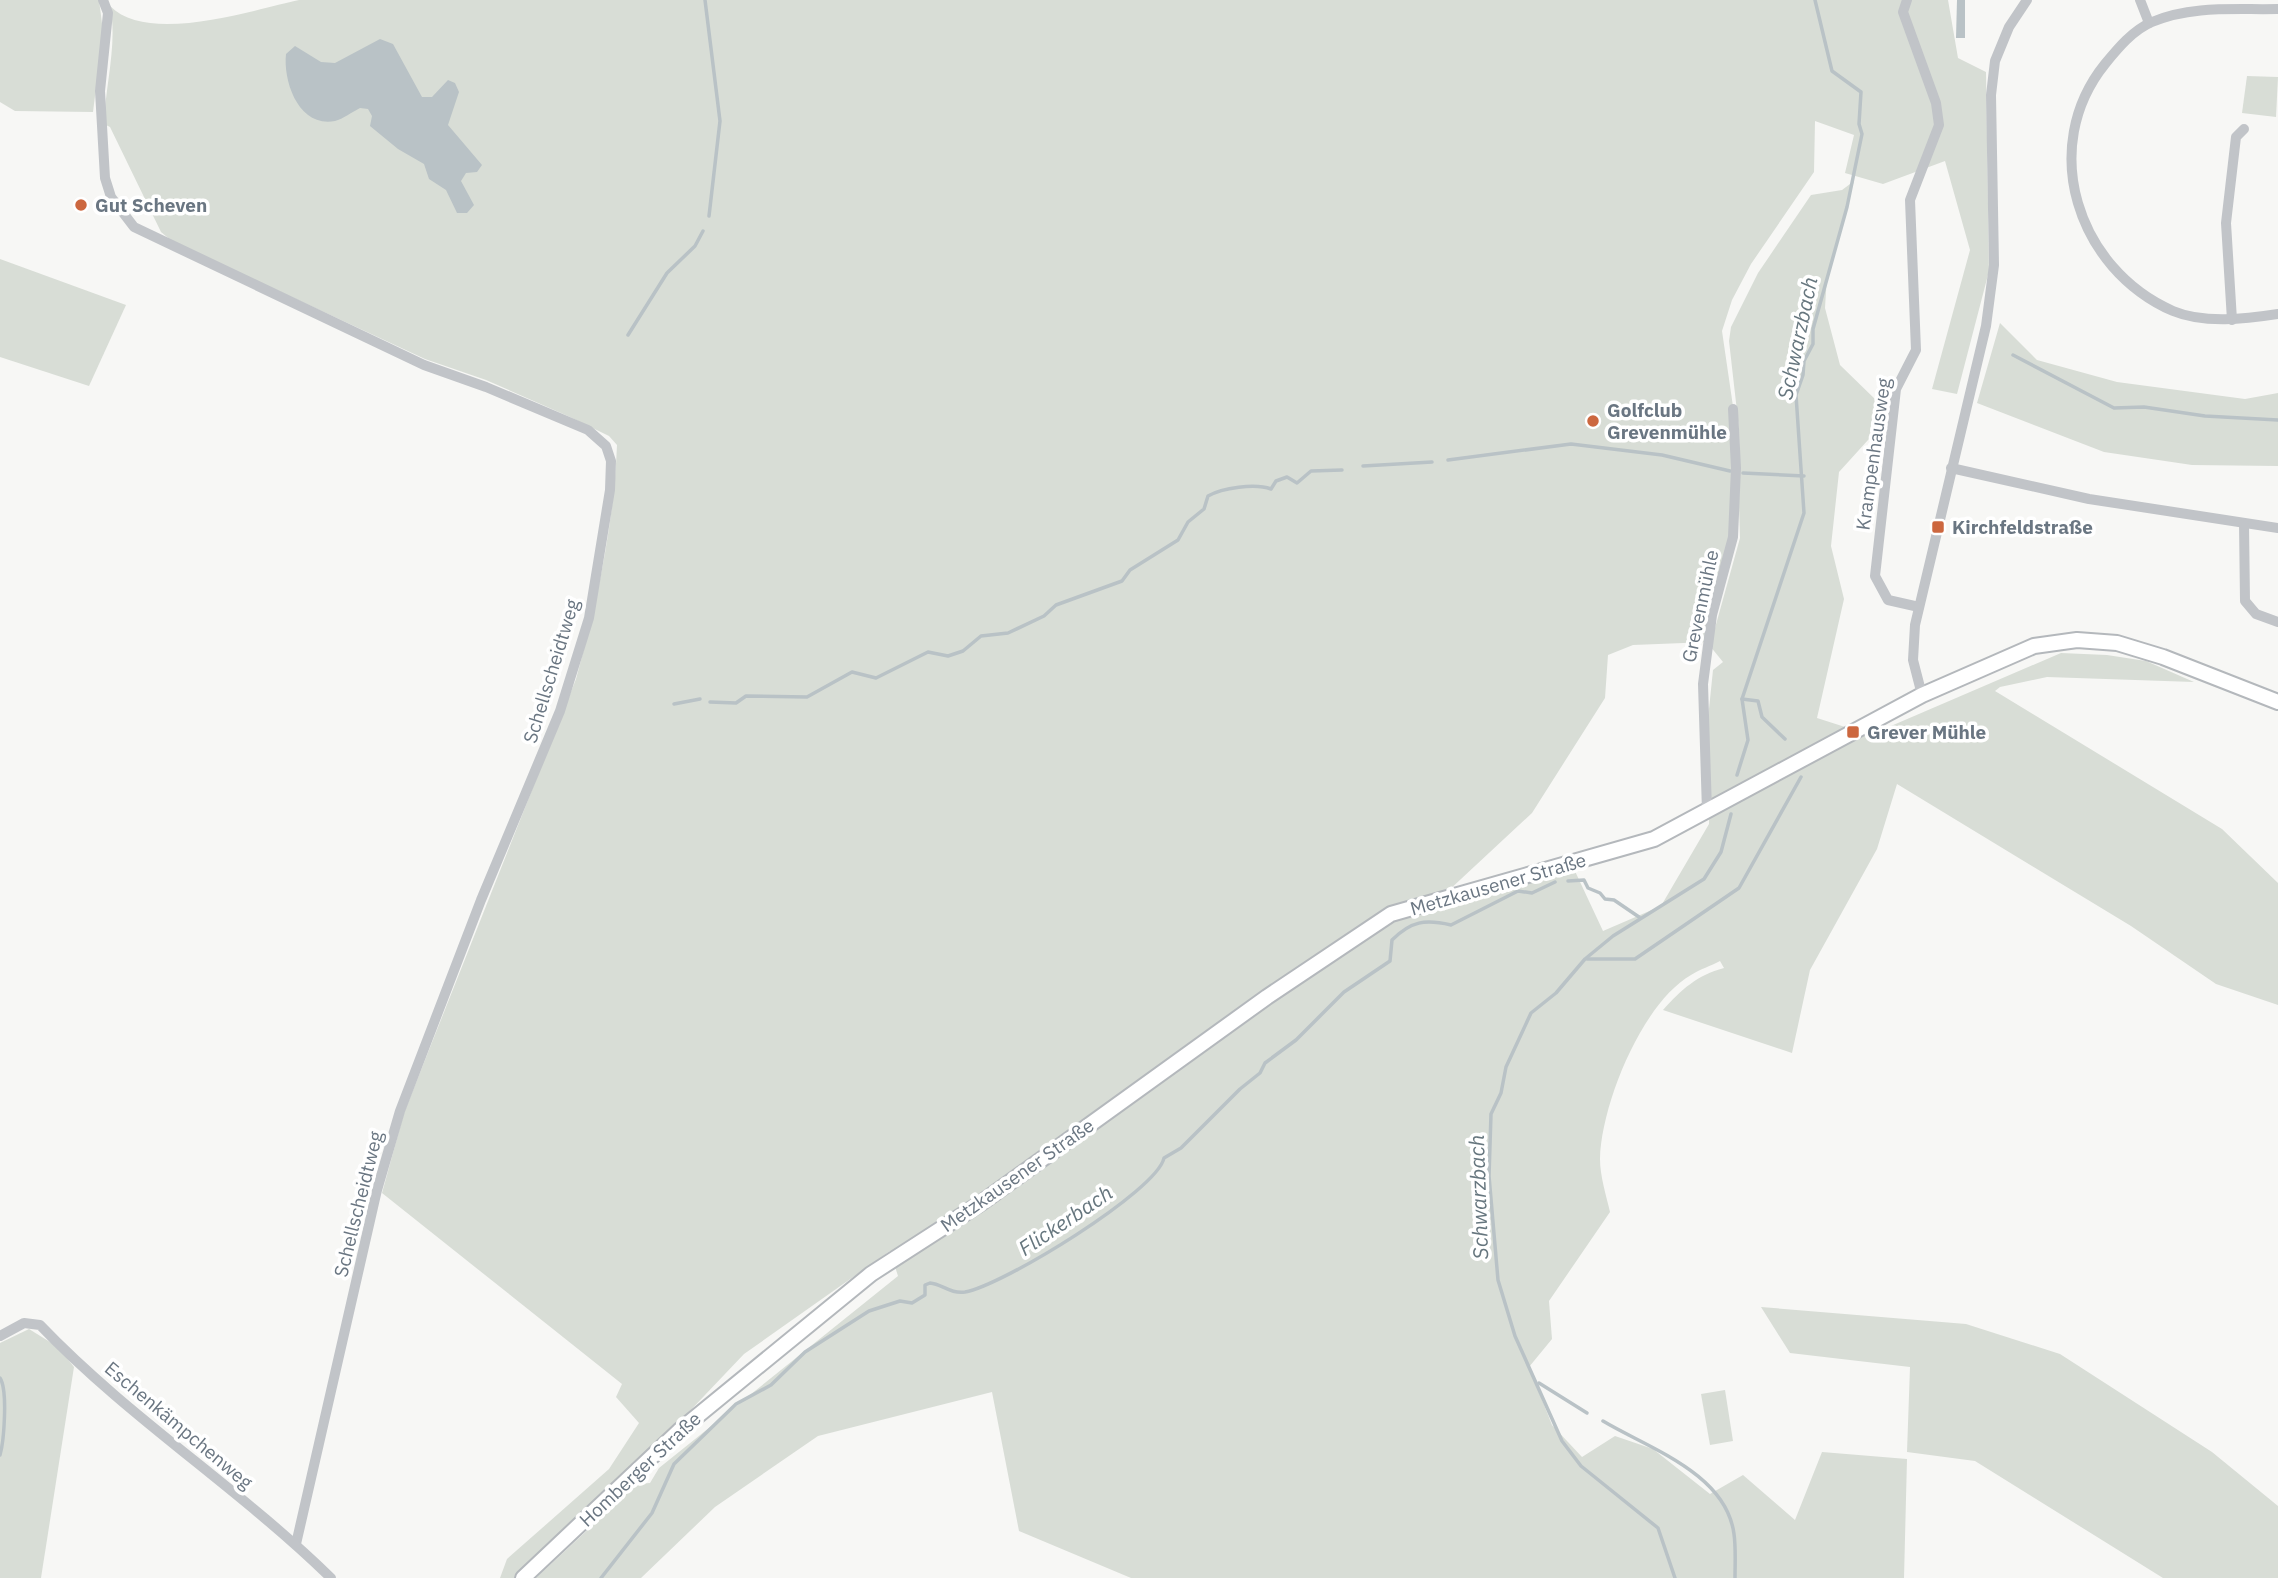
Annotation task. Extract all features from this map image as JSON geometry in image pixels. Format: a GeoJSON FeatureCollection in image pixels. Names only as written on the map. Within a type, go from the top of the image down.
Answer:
{"type":"FeatureCollection","features":[{"type":"Feature","properties":{"kind":"main road","name":"Metzkausener Straße"},"geometry":{"type":"LineString","coordinates":[[759,1363],[871,1274],[981,1203],[1356,935],[1391,914],[1431,900],[1654,839],[1922,695],[2016,652],[2077,640],[2117,643],[2140,649],[2278,702]]}},
{"type":"Feature","properties":{"kind":"main road","name":"Homberger Straße"},"geometry":{"type":"LineString","coordinates":[[523,1578],[679,1431],[759,1363]]}},
{"type":"Feature","properties":{"kind":"street","name":"Schellscheidtweg"},"geometry":{"type":"LineString","coordinates":[[103,0],[108,13],[100,91],[105,178],[111,197],[134,227],[424,365],[486,387],[588,430],[606,446],[611,461],[610,490],[589,618],[560,711],[481,900],[400,1111],[377,1190],[296,1544]]}},
{"type":"Feature","properties":{"kind":"street","name":"Krampenhausweg"},"geometry":{"type":"LineString","coordinates":[[1907,0],[1903,12],[1937,103],[1940,125],[1910,200],[1916,350],[1896,389],[1875,576],[1888,600],[1919,607]]}},
{"type":"Feature","properties":{"kind":"street"},"geometry":{"type":"LineString","coordinates":[[1922,695],[1913,660],[1919,607],[1986,326],[1994,265],[1991,95],[1995,61],[2008,27],[2027,0]]}},
{"type":"Feature","properties":{"kind":"street"},"geometry":{"type":"LineString","coordinates":[[2140,0],[2149,23]]}},
{"type":"Feature","properties":{"kind":"street"},"geometry":{"type":"LineString","coordinates":[[2278,9],[2205,9],[2176,13],[2149,23],[2116,51],[2088,86],[2073,131],[2071,172],[2096,246],[2113,270],[2142,293],[2175,312],[2232,320],[2278,314]]}},
{"type":"Feature","properties":{"kind":"street"},"geometry":{"type":"LineString","coordinates":[[2232,320],[2226,223],[2236,137],[2244,129]]}},
{"type":"Feature","properties":{"kind":"street","name":"Grevenmühle"},"geometry":{"type":"LineString","coordinates":[[1707,811],[1703,684],[1710,625],[1733,537],[1736,468],[1733,409]]}},
{"type":"Feature","properties":{"kind":"street"},"geometry":{"type":"LineString","coordinates":[[1951,468],[2089,499],[2278,528]]}},
{"type":"Feature","properties":{"kind":"street"},"geometry":{"type":"LineString","coordinates":[[2244,524],[2245,601],[2256,614],[2278,622]]}},
{"type":"Feature","properties":{"kind":"street","name":"Eschenkämpchenweg"},"geometry":{"type":"LineString","coordinates":[[0,1336],[24,1323],[40,1325],[77,1364],[296,1544],[331,1578]]}},
{"type":"Feature","properties":{"kind":"shaded area"},"geometry":{"type":"Polygon","coordinates":[[[0,0],[99,0],[103,31],[93,112],[15,111],[0,102],[0,0]]]}},
{"type":"Feature","properties":{"kind":"shaded area"},"geometry":{"type":"Polygon","coordinates":[[[299,0],[1948,0],[1958,58],[1986,72],[1989,271],[1957,394],[1932,389],[1970,250],[1945,161],[1883,184],[1845,173],[1854,135],[1815,121],[1814,172],[1751,264],[1732,300],[1722,331],[1736,427],[1740,499],[1739,429],[1729,341],[1731,327],[1758,273],[1811,195],[1842,190],[1854,181],[1827,275],[1825,308],[1840,365],[1877,401],[1878,429],[1839,472],[1831,546],[1844,599],[1817,718],[1870,735],[2061,653],[2107,655],[2146,661],[2194,682],[2047,677],[2000,687],[1995,691],[2222,829],[2278,883],[2278,1005],[2216,984],[2131,926],[1897,784],[1877,849],[1810,970],[1792,1053],[1663,1010],[1690,984],[1724,968],[1720,961],[1694,973],[1673,989],[1641,1031],[1616,1084],[1602,1137],[1600,1165],[1610,1212],[1549,1301],[1552,1339],[1529,1367],[1552,1425],[1582,1457],[1615,1436],[1653,1449],[1710,1494],[1743,1475],[1795,1520],[1822,1452],[1907,1459],[1904,1578],[1131,1578],[1019,1531],[992,1392],[818,1436],[715,1507],[641,1578],[536,1578],[637,1484],[650,1483],[659,1468],[898,1276],[890,1251],[744,1354],[627,1477],[517,1578],[500,1578],[507,1559],[609,1469],[639,1423],[616,1397],[622,1384],[382,1193],[404,1113],[576,679],[603,563],[617,445],[609,436],[570,417],[486,380],[425,359],[173,242],[161,232],[110,127],[104,124],[113,35],[110,6],[127,17],[149,23],[174,24],[229,17],[299,0]],[[1739,507],[1709,642],[1633,645],[1608,655],[1605,698],[1532,813],[1432,906],[1574,869],[1603,931],[1661,906],[1709,824],[1710,769],[1706,738],[1713,670],[1723,662],[1710,646],[1740,538],[1739,507]]]}},
{"type":"Feature","properties":{"kind":"shaded area"},"geometry":{"type":"Polygon","coordinates":[[[1957,0],[1965,0],[1965,38],[1956,38],[1957,0]]]}},
{"type":"Feature","properties":{"kind":"shaded area"},"geometry":{"type":"Polygon","coordinates":[[[380,39],[393,44],[422,97],[432,97],[448,80],[455,83],[459,92],[448,125],[482,165],[477,172],[466,173],[461,181],[474,205],[467,213],[457,213],[446,190],[429,179],[424,164],[398,149],[370,126],[372,116],[368,109],[360,108],[335,121],[322,121],[312,117],[296,101],[287,77],[286,65],[286,54],[295,46],[321,62],[335,63],[380,39]]]}},
{"type":"Feature","properties":{"kind":"shaded area"},"geometry":{"type":"Polygon","coordinates":[[[2247,76],[2278,77],[2276,117],[2242,113],[2247,76]]]}},
{"type":"Feature","properties":{"kind":"shaded area"},"geometry":{"type":"Polygon","coordinates":[[[0,259],[126,305],[89,386],[0,357],[0,259]]]}},
{"type":"Feature","properties":{"kind":"shaded area"},"geometry":{"type":"Polygon","coordinates":[[[2000,323],[2037,360],[2117,382],[2245,399],[2278,393],[2278,466],[2192,465],[2104,452],[1977,403],[2000,323]]]}},
{"type":"Feature","properties":{"kind":"shaded area"},"geometry":{"type":"Polygon","coordinates":[[[1761,1307],[1966,1324],[2060,1354],[2212,1452],[2278,1506],[2278,1578],[2163,1578],[1975,1461],[1907,1452],[1910,1367],[1790,1353],[1761,1307]]]}},
{"type":"Feature","properties":{"kind":"shaded area"},"geometry":{"type":"Polygon","coordinates":[[[29,1329],[58,1347],[74,1367],[41,1578],[0,1578],[0,1343],[29,1329]]]}},
{"type":"Feature","properties":{"kind":"shaded area"},"geometry":{"type":"Polygon","coordinates":[[[1725,1390],[1733,1441],[1710,1445],[1701,1394],[1725,1390]]]}},
{"type":"Feature","properties":{"kind":"waterway"},"geometry":{"type":"LineString","coordinates":[[705,0],[720,121],[709,216]]}},
{"type":"Feature","properties":{"kind":"waterway","name":"Schwarzbach"},"geometry":{"type":"LineString","coordinates":[[1737,775],[1748,740],[1742,699],[1804,513],[1796,395],[1803,375],[1804,361],[1813,344],[1813,329],[1847,207],[1862,134],[1859,124],[1861,92],[1832,71],[1815,0]]}},
{"type":"Feature","properties":{"kind":"waterway"},"geometry":{"type":"LineString","coordinates":[[628,335],[667,273],[695,246],[703,231]]}},
{"type":"Feature","properties":{"kind":"waterway"},"geometry":{"type":"LineString","coordinates":[[2013,355],[2114,408],[2144,407],[2205,416],[2278,420]]}},
{"type":"Feature","properties":{"kind":"waterway"},"geometry":{"type":"LineString","coordinates":[[1448,460],[1571,444],[1662,455],[1730,471]]}},
{"type":"Feature","properties":{"kind":"waterway"},"geometry":{"type":"LineString","coordinates":[[1363,466],[1432,462]]}},
{"type":"Feature","properties":{"kind":"waterway"},"geometry":{"type":"LineString","coordinates":[[710,702],[736,703],[746,696],[807,697],[852,672],[876,678],[928,652],[948,656],[963,651],[981,636],[1008,633],[1044,616],[1056,605],[1122,581],[1130,570],[1178,540],[1188,522],[1204,509],[1208,496],[1239,487],[1271,489],[1276,481],[1287,477],[1297,483],[1311,471],[1342,470]]}},
{"type":"Feature","properties":{"kind":"waterway"},"geometry":{"type":"LineString","coordinates":[[1743,473],[1804,476]]}},
{"type":"Feature","properties":{"kind":"waterway"},"geometry":{"type":"LineString","coordinates":[[674,704],[700,699]]}},
{"type":"Feature","properties":{"kind":"waterway"},"geometry":{"type":"LineString","coordinates":[[1742,699],[1758,701],[1762,717],[1785,739]]}},
{"type":"Feature","properties":{"kind":"waterway"},"geometry":{"type":"LineString","coordinates":[[1587,959],[1635,959],[1739,888],[1801,777]]}},
{"type":"Feature","properties":{"kind":"waterway","name":"Schwarzbach"},"geometry":{"type":"LineString","coordinates":[[1675,1578],[1658,1528],[1581,1466],[1562,1441],[1515,1336],[1498,1280],[1489,1176],[1491,1114],[1501,1093],[1506,1067],[1531,1013],[1556,993],[1585,959],[1613,936],[1704,879],[1721,852],[1731,814]]}},
{"type":"Feature","properties":{"kind":"waterway","name":"Flickerbach"},"geometry":{"type":"LineString","coordinates":[[1568,881],[1584,880],[1588,888],[1600,893],[1605,899],[1614,900],[1639,917]]}},
{"type":"Feature","properties":{"kind":"waterway","name":"Flickerbach"},"geometry":{"type":"LineString","coordinates":[[601,1578],[652,1513],[674,1464],[736,1404],[771,1385],[805,1352],[869,1311],[900,1301],[912,1303],[925,1295],[925,1285],[930,1283],[960,1292],[984,1286],[1076,1235],[1135,1192],[1155,1173],[1164,1158],[1181,1148],[1240,1089],[1260,1073],[1265,1063],[1296,1040],[1344,992],[1390,961],[1392,940],[1399,934],[1419,923],[1451,925],[1518,891],[1532,893],[1555,882]]}},
{"type":"Feature","properties":{"kind":"waterway"},"geometry":{"type":"LineString","coordinates":[[0,1378],[5,1404],[0,1455]]}},
{"type":"Feature","properties":{"kind":"waterway"},"geometry":{"type":"LineString","coordinates":[[1539,1383],[1587,1413]]}},
{"type":"Feature","properties":{"kind":"waterway"},"geometry":{"type":"LineString","coordinates":[[1603,1421],[1682,1465],[1716,1494],[1728,1513],[1734,1534],[1735,1578]]}},
{"type":"Feature","properties":{"kind":"place","name":"Gut Scheven"},"geometry":{"type":"Point","coordinates":[81,205]}},
{"type":"Feature","properties":{"kind":"place","name":"Golfclub Grevenmühle"},"geometry":{"type":"Point","coordinates":[1593,421]}},
{"type":"Feature","properties":{"kind":"place","name":"Kirchfeldstraße"},"geometry":{"type":"Point","coordinates":[1938,527]}},
{"type":"Feature","properties":{"kind":"place","name":"Grever Mühle"},"geometry":{"type":"Point","coordinates":[1853,732]}}]}
